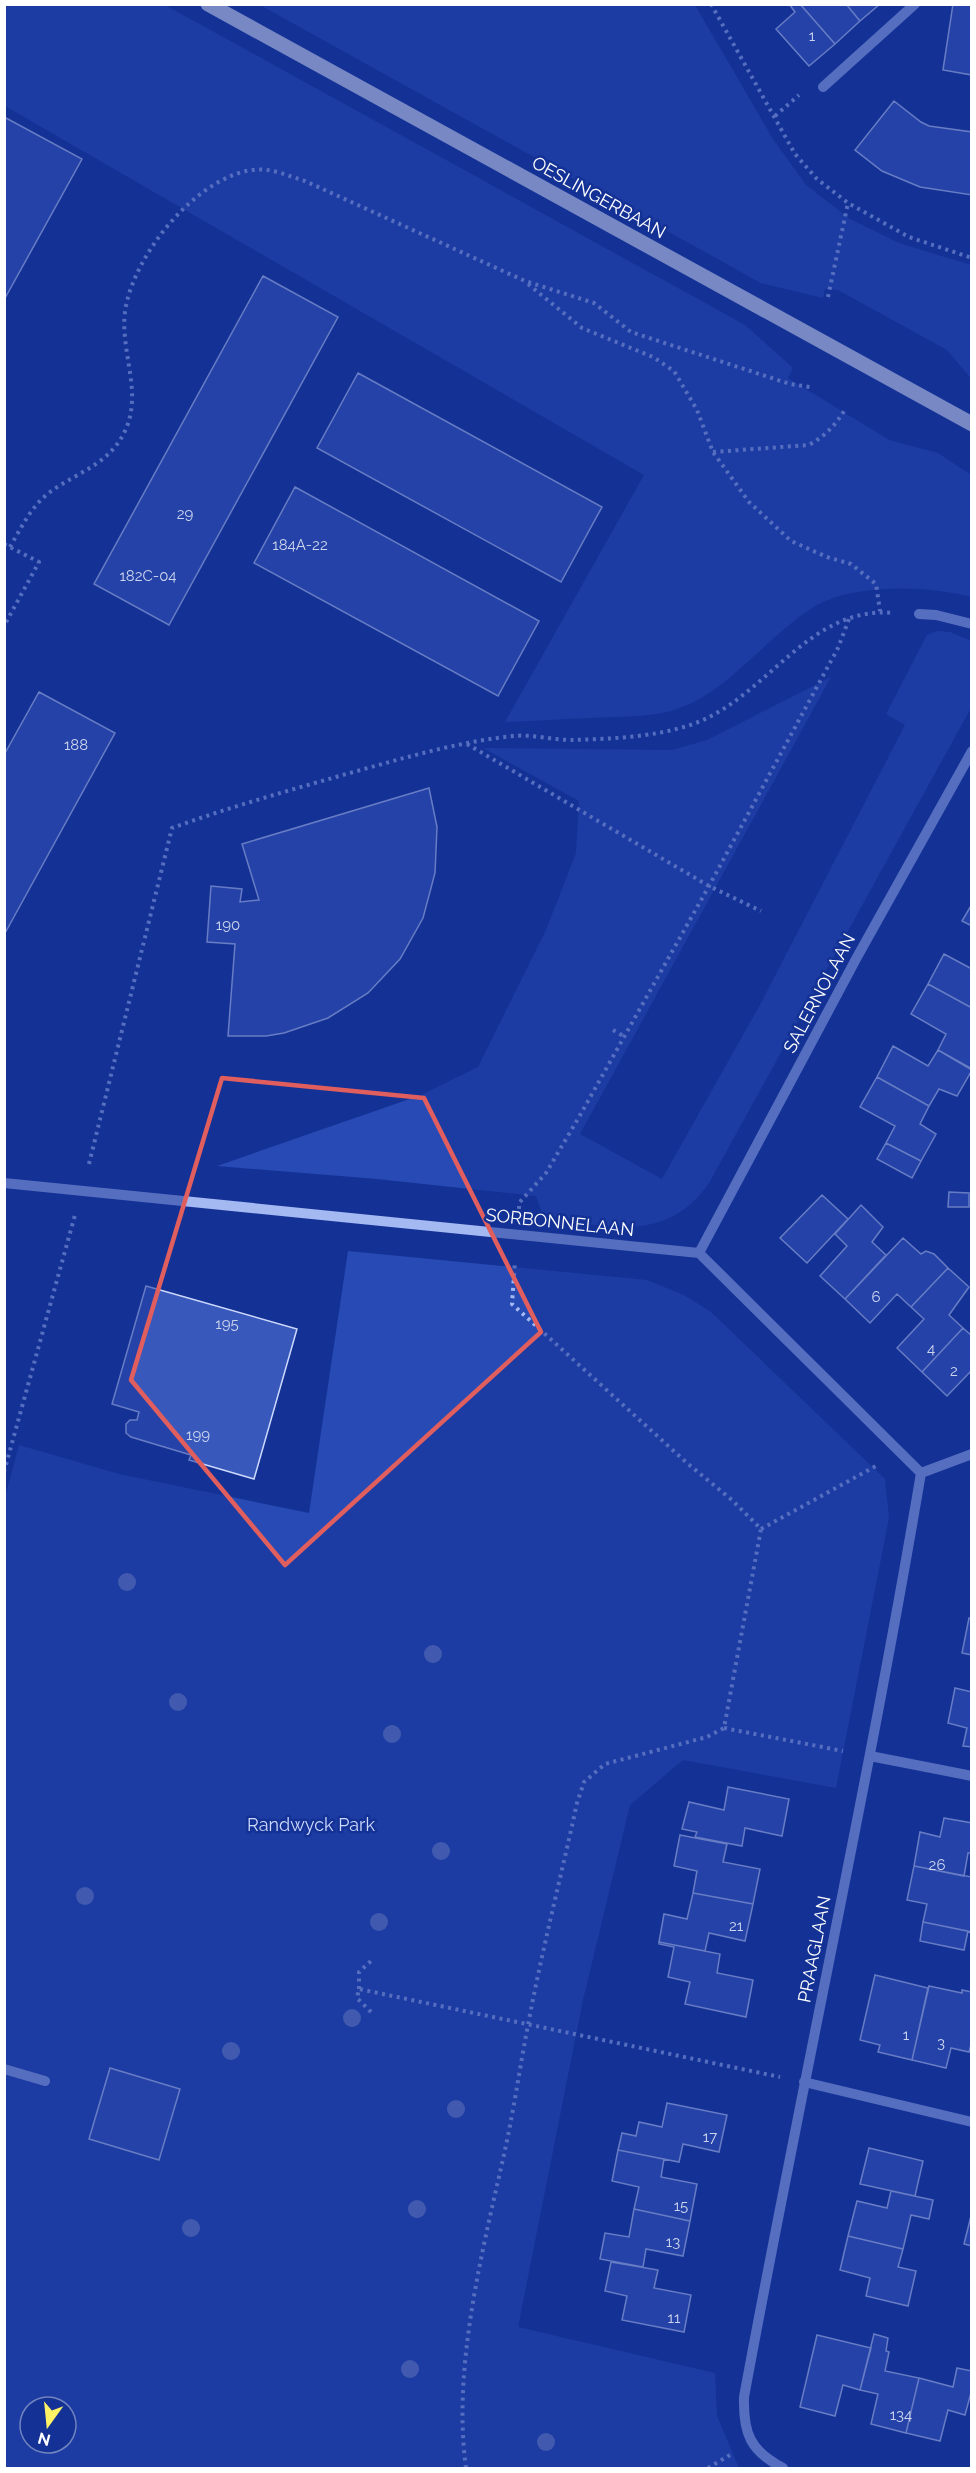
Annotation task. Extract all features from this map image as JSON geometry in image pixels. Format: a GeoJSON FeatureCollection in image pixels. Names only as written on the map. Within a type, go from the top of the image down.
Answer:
{"type":"FeatureCollection","features":[{"type":"Feature","properties":{"kind":"main road","name":"OESLINGERBAAN"},"geometry":{"type":"LineString","coordinates":[[208,4],[972,424]]}},
{"type":"Feature","properties":{"kind":"street"},"geometry":{"type":"LineString","coordinates":[[823,87],[915,4]]}},
{"type":"Feature","properties":{"kind":"street"},"geometry":{"type":"LineString","coordinates":[[919,614],[936,615],[972,624]]}},
{"type":"Feature","properties":{"kind":"street","name":"SALERNOLAAN"},"geometry":{"type":"LineString","coordinates":[[699,1253],[856,959],[972,751]]}},
{"type":"Feature","properties":{"kind":"street","name":"SORBONNELAAN"},"geometry":{"type":"LineString","coordinates":[[4,1183],[699,1253]]}},
{"type":"Feature","properties":{"kind":"street"},"geometry":{"type":"LineString","coordinates":[[699,1253],[921,1473],[972,1454]]}},
{"type":"Feature","properties":{"kind":"street","name":"PRAAGLAAN"},"geometry":{"type":"LineString","coordinates":[[783,2469],[764,2458],[751,2441],[743,2420],[744,2397],[804,2082],[870,1756],[921,1473]]}},
{"type":"Feature","properties":{"kind":"street"},"geometry":{"type":"LineString","coordinates":[[870,1756],[972,1776]]}},
{"type":"Feature","properties":{"kind":"street"},"geometry":{"type":"LineString","coordinates":[[4,2069],[45,2081]]}},
{"type":"Feature","properties":{"kind":"street"},"geometry":{"type":"LineString","coordinates":[[804,2082],[972,2122]]}},
{"type":"Feature","properties":{"kind":"path"},"geometry":{"type":"LineString","coordinates":[[711,4],[795,154],[817,179],[848,203],[909,237],[972,258]]}},
{"type":"Feature","properties":{"kind":"path"},"geometry":{"type":"LineString","coordinates":[[10,547],[30,514],[50,492],[94,466],[111,451],[124,434],[130,416],[133,391],[124,327],[129,293],[140,268],[173,219],[212,185],[231,176],[253,170],[277,172],[305,181],[525,281],[594,303],[631,332],[790,384],[810,387]]}},
{"type":"Feature","properties":{"kind":"path"},"geometry":{"type":"LineString","coordinates":[[828,297],[848,203]]}},
{"type":"Feature","properties":{"kind":"path"},"geometry":{"type":"LineString","coordinates":[[525,281],[582,328],[653,357],[674,371],[697,410],[712,452],[749,502],[791,542],[827,558],[851,564],[876,584],[880,611]]}},
{"type":"Feature","properties":{"kind":"path"},"geometry":{"type":"LineString","coordinates":[[712,452],[809,445],[822,438],[834,427],[846,408]]}},
{"type":"Feature","properties":{"kind":"path"},"geometry":{"type":"LineString","coordinates":[[4,544],[39,562],[4,626]]}},
{"type":"Feature","properties":{"kind":"path"},"geometry":{"type":"LineString","coordinates":[[4,1472],[82,1191],[172,828],[226,808],[466,743],[516,736],[571,740],[644,735],[691,725],[740,700],[800,646],[829,626],[880,611],[919,614]]}},
{"type":"Feature","properties":{"kind":"path"},"geometry":{"type":"LineString","coordinates":[[761,1529],[732,1500],[687,1463],[512,1304],[516,1234],[519,1203],[546,1173],[625,1037],[838,648],[849,619]]}},
{"type":"Feature","properties":{"kind":"path"},"geometry":{"type":"LineString","coordinates":[[466,743],[709,886],[761,911]]}},
{"type":"Feature","properties":{"kind":"path"},"geometry":{"type":"LineString","coordinates":[[613,1030],[625,1037]]}},
{"type":"Feature","properties":{"kind":"path"},"geometry":{"type":"LineString","coordinates":[[761,1529],[901,1452]]}},
{"type":"Feature","properties":{"kind":"path"},"geometry":{"type":"LineString","coordinates":[[724,1728],[761,1529]]}},
{"type":"Feature","properties":{"kind":"path"},"geometry":{"type":"LineString","coordinates":[[466,2469],[462,2439],[465,2377],[481,2254],[505,2148],[528,2023],[577,1803],[584,1782],[605,1764],[707,1737],[724,1728],[870,1756]]}},
{"type":"Feature","properties":{"kind":"path"},"geometry":{"type":"LineString","coordinates":[[371,2012],[357,1998],[359,1972],[372,1960]]}},
{"type":"Feature","properties":{"kind":"path"},"geometry":{"type":"LineString","coordinates":[[359,1989],[804,2082]]}},
{"type":"Feature","properties":{"kind":"highlighted area"},"geometry":{"type":"Polygon","coordinates":[[[222,1078],[424,1098],[541,1332],[285,1565],[131,1380],[222,1078]]]}},
{"type":"Feature","properties":{"kind":"green space"},"geometry":{"type":"Polygon","coordinates":[[[5,4],[165,5],[745,325],[793,368],[788,378],[889,440],[938,453],[971,475],[971,597],[917,589],[877,590],[839,596],[809,610],[714,690],[677,709],[635,716],[505,722],[644,475],[5,106],[5,4]]]}},
{"type":"Feature","properties":{"kind":"green space"},"geometry":{"type":"Polygon","coordinates":[[[260,5],[695,5],[773,139],[806,185],[850,219],[899,243],[971,265],[971,378],[947,350],[838,290],[825,289],[823,298],[761,283],[260,5]]]}},
{"type":"Feature","properties":{"kind":"green space"},"geometry":{"type":"Polygon","coordinates":[[[938,631],[950,632],[971,641],[971,708],[709,1183],[692,1203],[674,1216],[655,1223],[613,1227],[544,1219],[536,1196],[377,1179],[217,1166],[421,1095],[478,1067],[546,930],[576,853],[579,801],[483,748],[672,750],[707,740],[831,677],[580,1134],[662,1179],[761,1003],[905,725],[886,714],[927,635],[938,631]]]}},
{"type":"Feature","properties":{"kind":"green space","name":"Randwyck Park"},"geometry":{"type":"Polygon","coordinates":[[[348,1251],[647,1280],[684,1295],[711,1312],[885,1479],[889,1518],[836,1788],[683,1760],[630,1805],[583,2000],[518,2327],[715,2373],[717,2416],[739,2468],[5,2468],[4,1501],[19,1445],[119,1474],[309,1513],[348,1251]]]}},
{"type":"Feature","properties":{"kind":"building"},"geometry":{"type":"Polygon","coordinates":[[[789,4],[800,4],[835,44],[809,66],[776,29],[795,12],[789,4]]]}},
{"type":"Feature","properties":{"kind":"building"},"geometry":{"type":"Polygon","coordinates":[[[800,4],[846,4],[860,21],[835,44],[800,4]]]}},
{"type":"Feature","properties":{"kind":"building"},"geometry":{"type":"Polygon","coordinates":[[[846,4],[880,4],[860,21],[846,4]]]}},
{"type":"Feature","properties":{"kind":"building"},"geometry":{"type":"Polygon","coordinates":[[[953,4],[972,4],[972,75],[943,70],[953,4]]]}},
{"type":"Feature","properties":{"kind":"building"},"geometry":{"type":"Polygon","coordinates":[[[894,101],[929,126],[972,132],[972,195],[920,187],[882,171],[855,150],[894,101]]]}},
{"type":"Feature","properties":{"kind":"building"},"geometry":{"type":"Polygon","coordinates":[[[6,118],[82,159],[4,300],[4,120],[6,118]]]}},
{"type":"Feature","properties":{"kind":"building"},"geometry":{"type":"Polygon","coordinates":[[[263,276],[338,317],[169,625],[94,584],[263,276]]]}},
{"type":"Feature","properties":{"kind":"building"},"geometry":{"type":"Polygon","coordinates":[[[358,373],[602,507],[561,582],[317,448],[358,373]]]}},
{"type":"Feature","properties":{"kind":"building"},"geometry":{"type":"Polygon","coordinates":[[[295,487],[539,621],[498,696],[254,563],[295,487]]]}},
{"type":"Feature","properties":{"kind":"building"},"geometry":{"type":"Polygon","coordinates":[[[39,692],[115,733],[4,935],[4,755],[39,692]]]}},
{"type":"Feature","properties":{"kind":"building"},"geometry":{"type":"Polygon","coordinates":[[[429,788],[437,827],[435,873],[423,918],[400,959],[368,993],[328,1018],[284,1033],[266,1036],[228,1036],[235,944],[207,942],[211,886],[242,889],[240,902],[259,900],[242,844],[429,788]]]}},
{"type":"Feature","properties":{"kind":"building"},"geometry":{"type":"Polygon","coordinates":[[[972,904],[972,926],[962,921],[972,904]]]}},
{"type":"Feature","properties":{"kind":"building"},"geometry":{"type":"Polygon","coordinates":[[[944,954],[972,969],[972,1008],[928,984],[944,954]]]}},
{"type":"Feature","properties":{"kind":"building"},"geometry":{"type":"Polygon","coordinates":[[[928,984],[972,1008],[972,1069],[938,1050],[946,1034],[911,1014],[928,984]]]}},
{"type":"Feature","properties":{"kind":"building"},"geometry":{"type":"Polygon","coordinates":[[[893,1046],[928,1066],[938,1050],[972,1070],[957,1096],[939,1089],[929,1106],[877,1077],[893,1046]]]}},
{"type":"Feature","properties":{"kind":"building"},"geometry":{"type":"Polygon","coordinates":[[[877,1077],[929,1106],[920,1124],[936,1134],[921,1161],[886,1143],[895,1126],[860,1107],[877,1077]]]}},
{"type":"Feature","properties":{"kind":"building"},"geometry":{"type":"Polygon","coordinates":[[[886,1143],[921,1161],[912,1178],[877,1159],[886,1143]]]}},
{"type":"Feature","properties":{"kind":"building"},"geometry":{"type":"Polygon","coordinates":[[[949,1192],[969,1193],[969,1207],[948,1207],[949,1192]]]}},
{"type":"Feature","properties":{"kind":"building"},"geometry":{"type":"Polygon","coordinates":[[[822,1195],[848,1219],[807,1263],[780,1238],[822,1195]]]}},
{"type":"Feature","properties":{"kind":"building"},"geometry":{"type":"Polygon","coordinates":[[[861,1205],[883,1227],[872,1242],[886,1255],[845,1299],[820,1276],[847,1246],[835,1234],[861,1205]]]}},
{"type":"Feature","properties":{"kind":"building"},"geometry":{"type":"Polygon","coordinates":[[[903,1238],[921,1254],[926,1251],[934,1254],[948,1268],[911,1307],[897,1294],[870,1323],[845,1299],[903,1238]]]}},
{"type":"Feature","properties":{"kind":"building"},"geometry":{"type":"Polygon","coordinates":[[[948,1268],[969,1287],[949,1315],[963,1328],[922,1372],[897,1348],[924,1319],[911,1307],[948,1268]]]}},
{"type":"Feature","properties":{"kind":"building"},"geometry":{"type":"Polygon","coordinates":[[[146,1286],[297,1329],[254,1479],[189,1460],[191,1455],[131,1437],[126,1433],[126,1424],[130,1420],[137,1420],[139,1412],[112,1404],[146,1286]]]}},
{"type":"Feature","properties":{"kind":"building"},"geometry":{"type":"Polygon","coordinates":[[[963,1328],[972,1336],[972,1370],[947,1396],[922,1372],[963,1328]]]}},
{"type":"Feature","properties":{"kind":"building"},"geometry":{"type":"Polygon","coordinates":[[[969,1618],[972,1619],[972,1655],[962,1653],[969,1618]]]}},
{"type":"Feature","properties":{"kind":"building"},"geometry":{"type":"Polygon","coordinates":[[[955,1688],[972,1692],[972,1747],[963,1746],[967,1728],[948,1723],[955,1688]]]}},
{"type":"Feature","properties":{"kind":"building"},"geometry":{"type":"Polygon","coordinates":[[[728,1787],[789,1799],[782,1836],[745,1828],[742,1846],[695,1837],[697,1832],[682,1829],[689,1802],[724,1810],[728,1787]]]}},
{"type":"Feature","properties":{"kind":"building"},"geometry":{"type":"Polygon","coordinates":[[[944,1818],[972,1823],[972,1853],[968,1853],[964,1876],[914,1866],[920,1832],[940,1837],[944,1818]]]}},
{"type":"Feature","properties":{"kind":"building"},"geometry":{"type":"Polygon","coordinates":[[[680,1835],[727,1844],[723,1862],[760,1869],[753,1904],[693,1893],[697,1871],[674,1866],[680,1835]]]}},
{"type":"Feature","properties":{"kind":"building"},"geometry":{"type":"Polygon","coordinates":[[[914,1866],[972,1877],[972,1932],[923,1922],[927,1904],[907,1900],[914,1866]]]}},
{"type":"Feature","properties":{"kind":"building"},"geometry":{"type":"Polygon","coordinates":[[[693,1893],[753,1904],[745,1941],[709,1933],[705,1951],[659,1942],[664,1914],[687,1919],[693,1893]]]}},
{"type":"Feature","properties":{"kind":"building"},"geometry":{"type":"Polygon","coordinates":[[[923,1922],[968,1931],[964,1950],[920,1941],[923,1922]]]}},
{"type":"Feature","properties":{"kind":"building"},"geometry":{"type":"Polygon","coordinates":[[[659,1942],[720,1954],[717,1973],[753,1980],[746,2017],[685,2004],[690,1982],[668,1977],[674,1947],[659,1944],[659,1942]]]}},
{"type":"Feature","properties":{"kind":"building"},"geometry":{"type":"Polygon","coordinates":[[[875,1975],[928,1988],[912,2060],[878,2052],[880,2045],[860,2040],[875,1975]]]}},
{"type":"Feature","properties":{"kind":"building"},"geometry":{"type":"Polygon","coordinates":[[[929,1986],[962,1993],[962,1990],[972,1992],[972,2041],[969,2052],[951,2048],[946,2068],[912,2060],[929,1986]]]}},
{"type":"Feature","properties":{"kind":"building"},"geometry":{"type":"Polygon","coordinates":[[[110,2068],[180,2089],[159,2160],[89,2139],[110,2068]]]}},
{"type":"Feature","properties":{"kind":"building"},"geometry":{"type":"Polygon","coordinates":[[[667,2103],[727,2115],[719,2152],[683,2144],[679,2162],[618,2150],[622,2133],[636,2136],[639,2122],[662,2127],[667,2103]]]}},
{"type":"Feature","properties":{"kind":"building"},"geometry":{"type":"Polygon","coordinates":[[[869,2148],[923,2161],[915,2196],[860,2184],[869,2148]]]}},
{"type":"Feature","properties":{"kind":"building"},"geometry":{"type":"Polygon","coordinates":[[[618,2150],[664,2159],[661,2177],[697,2184],[690,2221],[634,2209],[639,2187],[612,2181],[618,2150]]]}},
{"type":"Feature","properties":{"kind":"building"},"geometry":{"type":"Polygon","coordinates":[[[891,2191],[933,2200],[929,2219],[911,2215],[903,2249],[848,2236],[857,2201],[887,2208],[891,2191]]]}},
{"type":"Feature","properties":{"kind":"building"},"geometry":{"type":"Polygon","coordinates":[[[634,2209],[690,2221],[683,2256],[646,2249],[643,2267],[600,2259],[605,2233],[629,2237],[634,2209]]]}},
{"type":"Feature","properties":{"kind":"building"},"geometry":{"type":"Polygon","coordinates":[[[972,2212],[972,2246],[964,2244],[972,2212]]]}},
{"type":"Feature","properties":{"kind":"building"},"geometry":{"type":"Polygon","coordinates":[[[848,2236],[903,2249],[898,2267],[916,2271],[908,2306],[866,2296],[870,2278],[840,2270],[848,2236]]]}},
{"type":"Feature","properties":{"kind":"building"},"geometry":{"type":"Polygon","coordinates":[[[611,2262],[658,2270],[654,2288],[691,2295],[684,2332],[622,2320],[627,2296],[605,2291],[611,2262]]]}},
{"type":"Feature","properties":{"kind":"building"},"geometry":{"type":"Polygon","coordinates":[[[874,2334],[888,2338],[886,2351],[889,2352],[885,2371],[919,2378],[906,2433],[871,2424],[878,2394],[860,2390],[874,2334]]]}},
{"type":"Feature","properties":{"kind":"building"},"geometry":{"type":"Polygon","coordinates":[[[817,2335],[871,2348],[860,2390],[843,2385],[835,2416],[800,2407],[817,2335]]]}},
{"type":"Feature","properties":{"kind":"building"},"geometry":{"type":"Polygon","coordinates":[[[957,2368],[972,2371],[972,2389],[965,2415],[948,2410],[940,2441],[906,2433],[919,2378],[953,2387],[957,2368]]]}}]}
